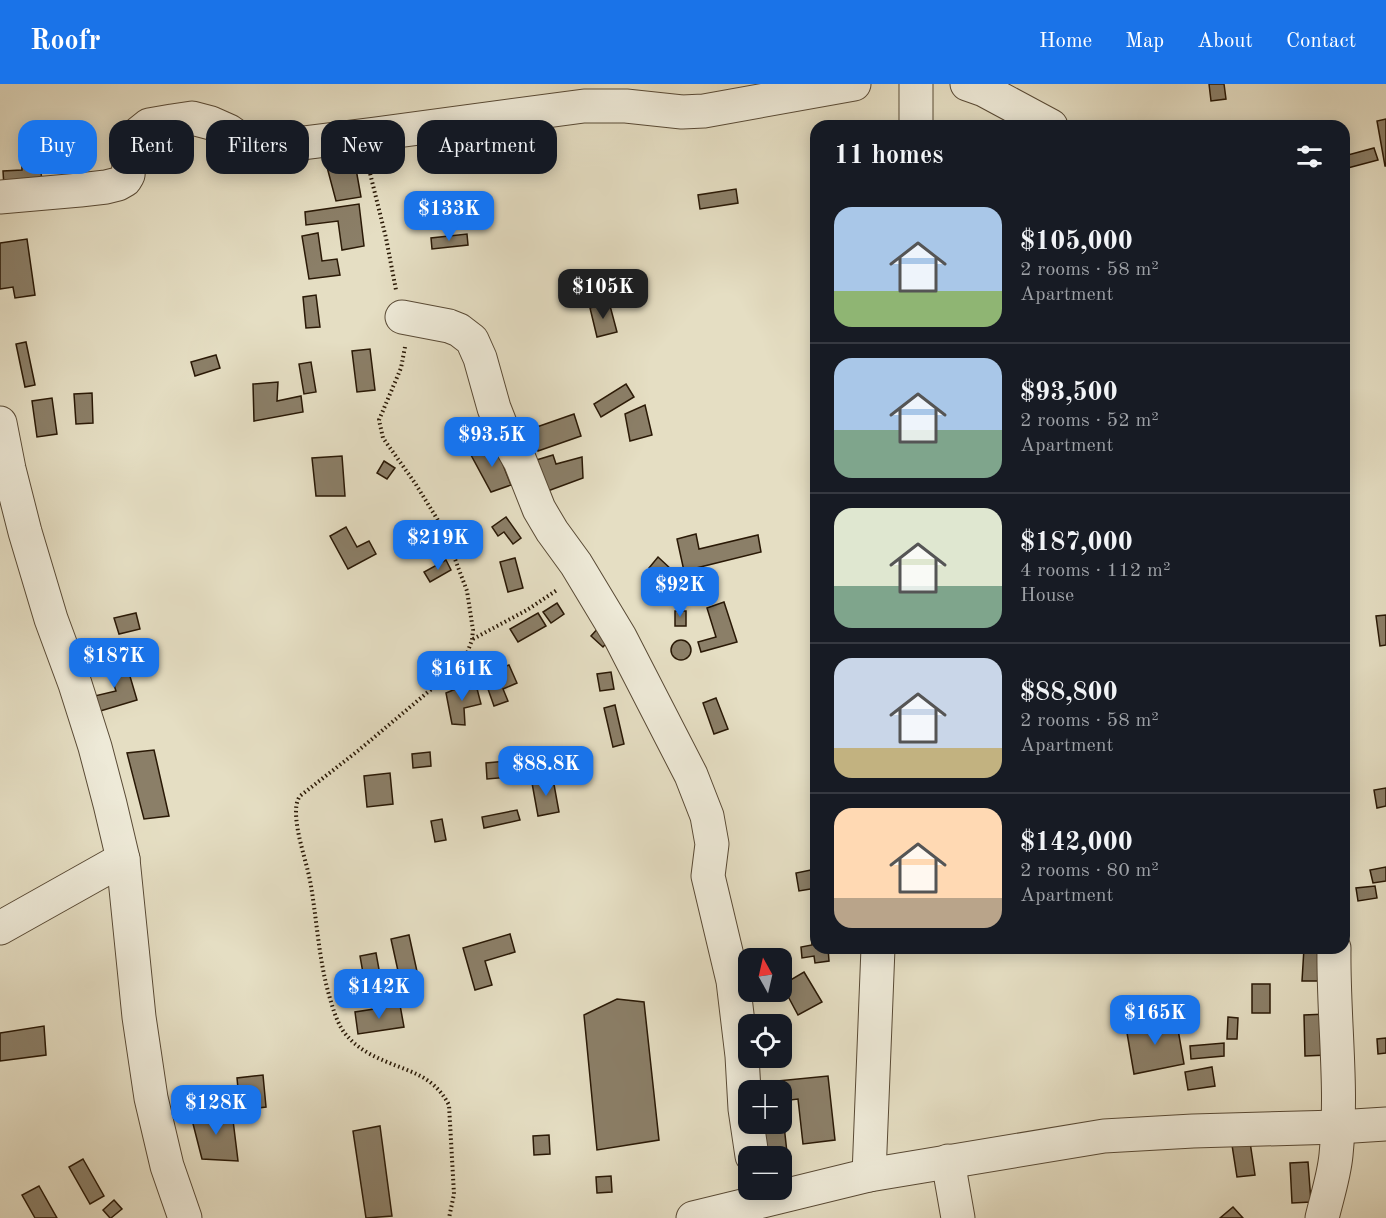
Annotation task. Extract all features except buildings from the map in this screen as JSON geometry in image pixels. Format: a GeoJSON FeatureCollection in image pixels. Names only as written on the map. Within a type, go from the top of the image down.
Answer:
{"type":"FeatureCollection","features":[{"type":"Feature","properties":{"kind":"street"},"geometry":{"type":"LineString","coordinates":[[405,130],[584,106],[626,106],[682,112],[704,111],[854,84]]}},
{"type":"Feature","properties":{"kind":"street"},"geometry":{"type":"LineString","coordinates":[[916,84],[916,120]]}},
{"type":"Feature","properties":{"kind":"street"},"geometry":{"type":"LineString","coordinates":[[967,84],[984,90],[1040,120]]}},
{"type":"Feature","properties":{"kind":"street"},"geometry":{"type":"LineString","coordinates":[[0,197],[118,184],[128,175],[131,146],[139,133],[149,125],[192,118],[212,123],[239,138],[256,144],[279,146],[321,141]]}},
{"type":"Feature","properties":{"kind":"street"},"geometry":{"type":"LineString","coordinates":[[402,318],[449,326],[472,340],[503,431],[520,461],[539,509],[620,637],[691,776],[707,816],[712,844],[708,876],[733,981],[751,1146]]}},
{"type":"Feature","properties":{"kind":"street"},"geometry":{"type":"LineString","coordinates":[[0,423],[25,532],[51,619],[95,747],[123,859],[151,1098],[167,1166],[185,1218]]}},
{"type":"Feature","properties":{"kind":"street"},"geometry":{"type":"LineString","coordinates":[[0,928],[123,859]]}},
{"type":"Feature","properties":{"kind":"street"},"geometry":{"type":"LineString","coordinates":[[869,1175],[878,954]]}},
{"type":"Feature","properties":{"kind":"street"},"geometry":{"type":"LineString","coordinates":[[1322,1218],[1335,1158],[1338,1127],[1334,954]]}},
{"type":"Feature","properties":{"kind":"street"},"geometry":{"type":"LineString","coordinates":[[782,1200],[808,1204],[869,1175],[1104,1136],[1386,1124]]}},
{"type":"Feature","properties":{"kind":"street"},"geometry":{"type":"LineString","coordinates":[[948,1161],[958,1218]]}},
{"type":"Feature","properties":{"kind":"street"},"geometry":{"type":"LineString","coordinates":[[693,1218],[745,1200]]}},
{"type":"Feature","properties":{"kind":"path"},"geometry":{"type":"LineString","coordinates":[[370,174],[386,238],[406,339],[405,353],[379,420],[381,432],[444,530],[467,591],[473,630],[472,640],[466,656],[447,676],[300,796],[296,807],[297,823],[311,885],[322,964],[339,1024],[347,1036],[364,1050],[433,1083],[448,1105],[454,1194],[449,1218]]}},
{"type":"Feature","properties":{"kind":"path"},"geometry":{"type":"LineString","coordinates":[[472,640],[527,610],[581,574]]}}]}
